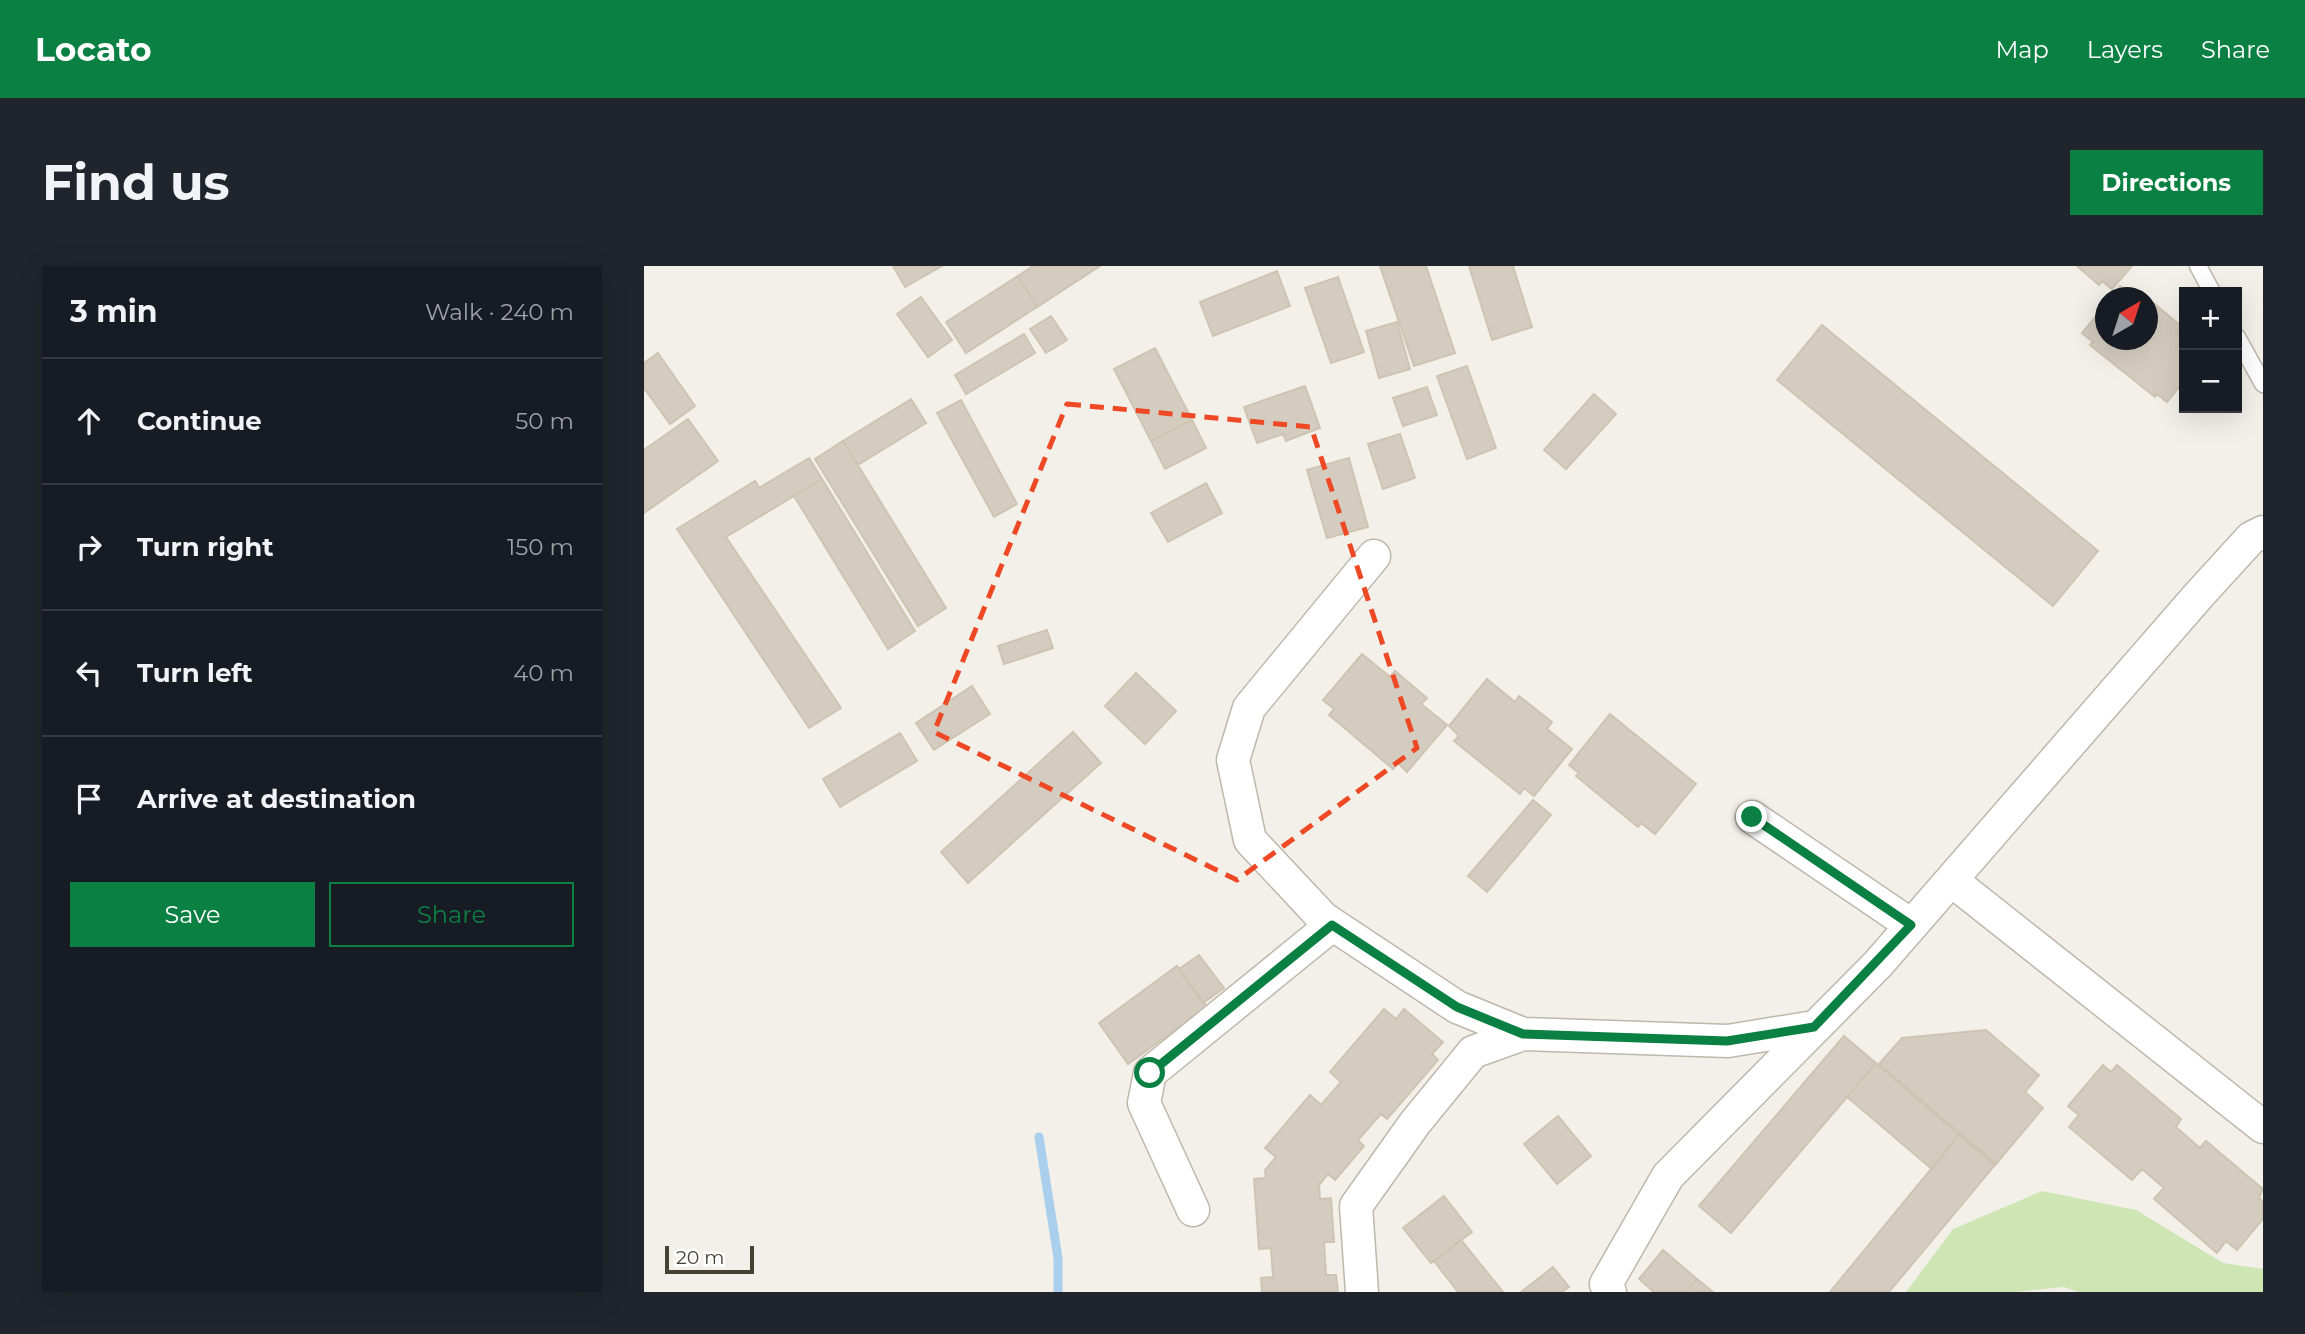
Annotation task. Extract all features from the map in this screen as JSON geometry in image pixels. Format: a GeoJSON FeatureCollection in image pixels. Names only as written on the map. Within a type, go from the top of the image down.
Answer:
{"type":"FeatureCollection","features":[{"type":"Feature","properties":{"kind":"street"},"geometry":{"type":"LineString","coordinates":[[1610,1292],[1606,1284],[1668,1176],[1911,925],[2199,595],[2251,538],[2263,533]]}},
{"type":"Feature","properties":{"kind":"street"},"geometry":{"type":"LineString","coordinates":[[1374,556],[1249,708],[1233,760],[1250,840],[1332,925],[1457,1007],[1523,1034],[1727,1041],[1814,1027]]}},
{"type":"Feature","properties":{"kind":"street"},"geometry":{"type":"LineString","coordinates":[[1752,817],[1911,925]]}},
{"type":"Feature","properties":{"kind":"street"},"geometry":{"type":"LineString","coordinates":[[1951,880],[2263,1127]]}},
{"type":"Feature","properties":{"kind":"street"},"geometry":{"type":"LineString","coordinates":[[1193,1210],[1144,1103],[1150,1073],[1332,925]]}},
{"type":"Feature","properties":{"kind":"street"},"geometry":{"type":"LineString","coordinates":[[1362,1292],[1356,1206],[1415,1124],[1473,1052],[1523,1034]]}},
{"type":"Feature","properties":{"kind":"lane"},"geometry":{"type":"LineString","coordinates":[[2198,266],[2209,287]]}},
{"type":"Feature","properties":{"kind":"lane"},"geometry":{"type":"LineString","coordinates":[[2242,346],[2263,384]]}},
{"type":"Feature","properties":{"kind":"highlighted area"},"geometry":{"type":"Polygon","coordinates":[[[1067,404],[1311,427],[1417,748],[1237,880],[934,732],[1067,404]]]}},
{"type":"Feature","properties":{"kind":"green space"},"geometry":{"type":"Polygon","coordinates":[[[2042,1191],[2136,1210],[2223,1263],[2263,1269],[2263,1292],[2078,1292],[2064,1287],[2015,1292],[1906,1292],[1953,1229],[2042,1191]]]}},
{"type":"Feature","properties":{"kind":"building"},"geometry":{"type":"Polygon","coordinates":[[[893,266],[942,266],[905,287],[893,266]]]}},
{"type":"Feature","properties":{"kind":"building"},"geometry":{"type":"Polygon","coordinates":[[[1033,266],[1100,266],[1037,307],[1018,276],[1033,266]]]}},
{"type":"Feature","properties":{"kind":"building"},"geometry":{"type":"Polygon","coordinates":[[[1380,266],[1426,266],[1455,353],[1414,366],[1380,266]]]}},
{"type":"Feature","properties":{"kind":"building"},"geometry":{"type":"Polygon","coordinates":[[[1469,266],[1513,266],[1532,327],[1492,340],[1469,266]]]}},
{"type":"Feature","properties":{"kind":"building"},"geometry":{"type":"Polygon","coordinates":[[[2077,266],[2132,266],[2114,287],[2102,281],[2099,285],[2077,266]]]}},
{"type":"Feature","properties":{"kind":"building"},"geometry":{"type":"Polygon","coordinates":[[[1277,271],[1290,306],[1213,336],[1200,302],[1277,271]]]}},
{"type":"Feature","properties":{"kind":"building"},"geometry":{"type":"Polygon","coordinates":[[[1018,276],[1037,307],[966,353],[946,322],[1018,276]]]}},
{"type":"Feature","properties":{"kind":"building"},"geometry":{"type":"Polygon","coordinates":[[[1338,277],[1364,352],[1331,363],[1305,288],[1338,277]]]}},
{"type":"Feature","properties":{"kind":"building"},"geometry":{"type":"Polygon","coordinates":[[[921,297],[952,340],[928,357],[897,314],[921,297]]]}},
{"type":"Feature","properties":{"kind":"building"},"geometry":{"type":"Polygon","coordinates":[[[2158,307],[2179,324],[2179,387],[2167,402],[2157,394],[2155,397],[2096,350],[2158,350],[2158,307]]]}},
{"type":"Feature","properties":{"kind":"building"},"geometry":{"type":"Polygon","coordinates":[[[1051,316],[1067,340],[1046,353],[1030,329],[1051,316]]]}},
{"type":"Feature","properties":{"kind":"building"},"geometry":{"type":"Polygon","coordinates":[[[2095,317],[2095,349],[2090,345],[2093,342],[2082,333],[2095,317]]]}},
{"type":"Feature","properties":{"kind":"building"},"geometry":{"type":"Polygon","coordinates":[[[1397,322],[1410,369],[1379,378],[1366,331],[1397,322]]]}},
{"type":"Feature","properties":{"kind":"building"},"geometry":{"type":"Polygon","coordinates":[[[1822,325],[2098,551],[2053,606],[1777,380],[1822,325]]]}},
{"type":"Feature","properties":{"kind":"building"},"geometry":{"type":"Polygon","coordinates":[[[1024,334],[1035,353],[966,394],[955,375],[1024,334]]]}},
{"type":"Feature","properties":{"kind":"building"},"geometry":{"type":"Polygon","coordinates":[[[1155,348],[1192,420],[1151,441],[1114,369],[1155,348]]]}},
{"type":"Feature","properties":{"kind":"building"},"geometry":{"type":"Polygon","coordinates":[[[658,353],[695,406],[670,424],[644,388],[644,363],[658,353]]]}},
{"type":"Feature","properties":{"kind":"building"},"geometry":{"type":"Polygon","coordinates":[[[1467,366],[1496,448],[1467,459],[1437,376],[1467,366]]]}},
{"type":"Feature","properties":{"kind":"building"},"geometry":{"type":"Polygon","coordinates":[[[1305,386],[1320,428],[1286,441],[1283,434],[1257,443],[1244,407],[1305,386]]]}},
{"type":"Feature","properties":{"kind":"building"},"geometry":{"type":"Polygon","coordinates":[[[1427,387],[1437,415],[1403,426],[1393,398],[1427,387]]]}},
{"type":"Feature","properties":{"kind":"building"},"geometry":{"type":"Polygon","coordinates":[[[1594,394],[1616,414],[1566,469],[1544,450],[1594,394]]]}},
{"type":"Feature","properties":{"kind":"building"},"geometry":{"type":"Polygon","coordinates":[[[911,399],[926,423],[858,465],[843,441],[911,399]]]}},
{"type":"Feature","properties":{"kind":"building"},"geometry":{"type":"Polygon","coordinates":[[[961,400],[1017,504],[994,517],[937,413],[961,400]]]}},
{"type":"Feature","properties":{"kind":"building"},"geometry":{"type":"Polygon","coordinates":[[[688,419],[718,461],[644,513],[644,450],[688,419]]]}},
{"type":"Feature","properties":{"kind":"building"},"geometry":{"type":"Polygon","coordinates":[[[1192,420],[1206,448],[1165,469],[1151,441],[1192,420]]]}},
{"type":"Feature","properties":{"kind":"building"},"geometry":{"type":"Polygon","coordinates":[[[1400,434],[1415,478],[1383,489],[1368,444],[1400,434]]]}},
{"type":"Feature","properties":{"kind":"building"},"geometry":{"type":"Polygon","coordinates":[[[843,441],[946,608],[918,626],[815,459],[843,441]]]}},
{"type":"Feature","properties":{"kind":"building"},"geometry":{"type":"Polygon","coordinates":[[[809,458],[822,479],[726,537],[841,708],[809,728],[677,529],[755,481],[759,488],[809,458]]]}},
{"type":"Feature","properties":{"kind":"building"},"geometry":{"type":"Polygon","coordinates":[[[1349,458],[1368,527],[1327,538],[1307,470],[1349,458]]]}},
{"type":"Feature","properties":{"kind":"building"},"geometry":{"type":"Polygon","coordinates":[[[822,479],[915,631],[888,649],[794,496],[822,479]]]}},
{"type":"Feature","properties":{"kind":"building"},"geometry":{"type":"Polygon","coordinates":[[[1206,483],[1222,513],[1168,542],[1151,513],[1206,483]]]}},
{"type":"Feature","properties":{"kind":"building"},"geometry":{"type":"Polygon","coordinates":[[[1047,630],[1053,648],[1004,664],[998,646],[1047,630]]]}},
{"type":"Feature","properties":{"kind":"building"},"geometry":{"type":"Polygon","coordinates":[[[1362,654],[1390,677],[1395,671],[1427,698],[1421,704],[1447,725],[1407,772],[1398,763],[1393,769],[1329,715],[1334,709],[1323,700],[1362,654]]]}},
{"type":"Feature","properties":{"kind":"building"},"geometry":{"type":"Polygon","coordinates":[[[1136,673],[1176,711],[1145,744],[1105,706],[1136,673]]]}},
{"type":"Feature","properties":{"kind":"building"},"geometry":{"type":"Polygon","coordinates":[[[1487,679],[1515,702],[1519,696],[1552,722],[1547,729],[1572,749],[1534,796],[1524,788],[1520,794],[1454,741],[1459,736],[1449,726],[1487,679]]]}},
{"type":"Feature","properties":{"kind":"building"},"geometry":{"type":"Polygon","coordinates":[[[972,686],[990,714],[934,750],[916,723],[972,686]]]}},
{"type":"Feature","properties":{"kind":"building"},"geometry":{"type":"Polygon","coordinates":[[[1610,714],[1696,784],[1655,834],[1641,823],[1638,827],[1576,776],[1579,773],[1569,765],[1610,714]]]}},
{"type":"Feature","properties":{"kind":"building"},"geometry":{"type":"Polygon","coordinates":[[[1073,732],[1101,763],[968,883],[941,852],[1073,732]]]}},
{"type":"Feature","properties":{"kind":"building"},"geometry":{"type":"Polygon","coordinates":[[[900,733],[917,761],[840,807],[823,779],[900,733]]]}},
{"type":"Feature","properties":{"kind":"building"},"geometry":{"type":"Polygon","coordinates":[[[1533,800],[1551,815],[1487,892],[1468,876],[1533,800]]]}},
{"type":"Feature","properties":{"kind":"building"},"geometry":{"type":"Polygon","coordinates":[[[1199,955],[1224,988],[1203,1003],[1179,969],[1199,955]]]}},
{"type":"Feature","properties":{"kind":"building"},"geometry":{"type":"Polygon","coordinates":[[[1177,966],[1207,1007],[1128,1064],[1099,1023],[1177,966]]]}},
{"type":"Feature","properties":{"kind":"building"},"geometry":{"type":"Polygon","coordinates":[[[1384,1009],[1396,1019],[1404,1009],[1443,1042],[1432,1054],[1438,1060],[1387,1119],[1381,1114],[1358,1140],[1364,1146],[1335,1180],[1328,1174],[1319,1185],[1320,1199],[1331,1198],[1334,1242],[1324,1242],[1326,1275],[1336,1275],[1338,1292],[1262,1292],[1261,1278],[1273,1277],[1271,1248],[1259,1249],[1254,1179],[1266,1178],[1265,1170],[1276,1157],[1265,1148],[1310,1095],[1321,1105],[1341,1082],[1330,1072],[1384,1009]]]}},
{"type":"Feature","properties":{"kind":"building"},"geometry":{"type":"Polygon","coordinates":[[[1986,1030],[2039,1075],[2025,1092],[2043,1108],[1996,1164],[1879,1064],[1902,1038],[1986,1030]]]}},
{"type":"Feature","properties":{"kind":"building"},"geometry":{"type":"Polygon","coordinates":[[[1844,1036],[1876,1063],[1731,1233],[1699,1206],[1844,1036]]]}},
{"type":"Feature","properties":{"kind":"building"},"geometry":{"type":"Polygon","coordinates":[[[1876,1063],[1959,1135],[1932,1169],[1847,1097],[1876,1063]]]}},
{"type":"Feature","properties":{"kind":"building"},"geometry":{"type":"Polygon","coordinates":[[[2103,1065],[2111,1072],[2117,1065],[2181,1119],[2176,1127],[2200,1148],[2206,1141],[2263,1189],[2259,1198],[2263,1202],[2263,1219],[2237,1250],[2226,1241],[2217,1253],[2154,1199],[2164,1188],[2142,1169],[2132,1180],[2069,1127],[2079,1115],[2068,1106],[2103,1065]]]}},
{"type":"Feature","properties":{"kind":"building"},"geometry":{"type":"Polygon","coordinates":[[[1558,1116],[1591,1156],[1557,1184],[1524,1144],[1558,1116]]]}},
{"type":"Feature","properties":{"kind":"building"},"geometry":{"type":"Polygon","coordinates":[[[1959,1135],[1995,1165],[1889,1292],[1830,1292],[1959,1135]]]}},
{"type":"Feature","properties":{"kind":"building"},"geometry":{"type":"Polygon","coordinates":[[[1444,1196],[1472,1232],[1431,1263],[1403,1228],[1444,1196]]]}},
{"type":"Feature","properties":{"kind":"building"},"geometry":{"type":"Polygon","coordinates":[[[1461,1240],[1503,1292],[1458,1292],[1434,1261],[1461,1240]]]}},
{"type":"Feature","properties":{"kind":"building"},"geometry":{"type":"Polygon","coordinates":[[[1663,1250],[1697,1279],[1686,1292],[1654,1292],[1639,1279],[1663,1250]]]}},
{"type":"Feature","properties":{"kind":"building"},"geometry":{"type":"Polygon","coordinates":[[[1553,1267],[1569,1287],[1562,1292],[1521,1292],[1553,1267]]]}},
{"type":"Feature","properties":{"kind":"building"},"geometry":{"type":"Polygon","coordinates":[[[1697,1279],[1713,1292],[1686,1292],[1697,1279]]]}},
{"type":"Feature","properties":{"kind":"waterway"},"geometry":{"type":"LineString","coordinates":[[1039,1137],[1058,1258],[1058,1292]]}},
{"type":"Feature","properties":{"kind":"route"},"geometry":{"type":"LineString","coordinates":[[1150,1073],[1332,925],[1457,1007],[1523,1034],[1727,1041],[1814,1027],[1878,964],[1911,925],[1752,817]]}}]}
